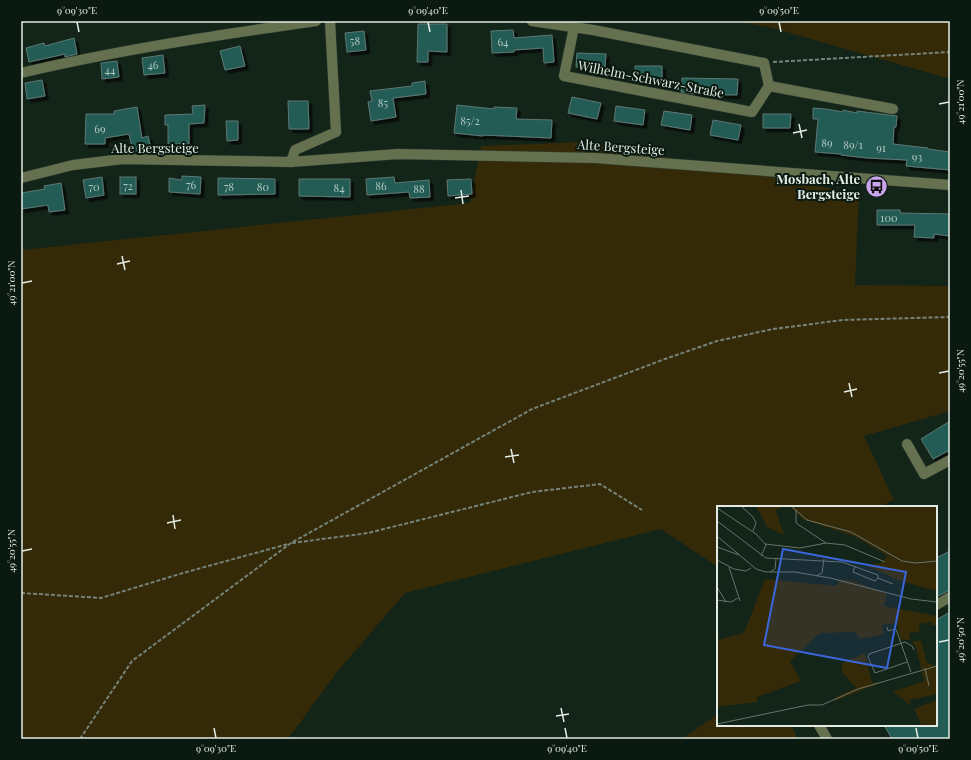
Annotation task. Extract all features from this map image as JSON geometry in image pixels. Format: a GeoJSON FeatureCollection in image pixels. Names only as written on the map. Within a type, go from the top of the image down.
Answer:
{"type":"FeatureCollection","features":[{"type":"Feature","properties":{"kind":"street"},"geometry":{"type":"LineString","coordinates":[[21,73],[75,60],[252,30],[316,21]]}},
{"type":"Feature","properties":{"kind":"street"},"geometry":{"type":"LineString","coordinates":[[291,162],[295,150],[336,132],[330,21]]}},
{"type":"Feature","properties":{"kind":"street"},"geometry":{"type":"LineString","coordinates":[[532,21],[574,27],[764,63],[769,86],[893,109]]}},
{"type":"Feature","properties":{"kind":"street","name":"Wilhelm-Schwarz-Straße"},"geometry":{"type":"LineString","coordinates":[[574,27],[564,76],[752,112],[769,86]]}},
{"type":"Feature","properties":{"kind":"street","name":"Alte Bergsteige"},"geometry":{"type":"LineString","coordinates":[[21,178],[73,165],[123,159],[291,162],[398,154],[595,158],[950,185]]}},
{"type":"Feature","properties":{"kind":"street"},"geometry":{"type":"LineString","coordinates":[[907,444],[924,474],[950,460]]}},
{"type":"Feature","properties":{"kind":"street"},"geometry":{"type":"LineString","coordinates":[[937,604],[950,597]]}},
{"type":"Feature","properties":{"kind":"street"},"geometry":{"type":"LineString","coordinates":[[820,726],[827,739]]}},
{"type":"Feature","properties":{"kind":"path"},"geometry":{"type":"LineString","coordinates":[[764,63],[950,52]]}},
{"type":"Feature","properties":{"kind":"path"},"geometry":{"type":"LineString","coordinates":[[80,739],[132,661],[291,543],[532,409],[666,358],[717,341],[774,329],[843,320],[950,317]]}},
{"type":"Feature","properties":{"kind":"path"},"geometry":{"type":"LineString","coordinates":[[21,593],[101,598],[182,573],[291,543],[368,533],[532,492],[600,484],[642,510]]}},
{"type":"Feature","properties":{"kind":"shaded area"},"geometry":{"type":"Polygon","coordinates":[[[737,21],[950,21],[950,78],[773,28],[737,21]]]}},
{"type":"Feature","properties":{"kind":"shaded area"},"geometry":{"type":"Polygon","coordinates":[[[584,142],[859,194],[855,285],[950,286],[950,411],[864,436],[894,500],[881,506],[717,506],[717,566],[661,529],[405,593],[338,671],[288,739],[21,739],[21,250],[470,203],[481,146],[584,142]]]}},
{"type":"Feature","properties":{"kind":"shaded area"},"geometry":{"type":"Polygon","coordinates":[[[717,715],[717,726],[792,726],[798,739],[682,739],[717,715]]]}},
{"type":"Feature","properties":{"kind":"building"},"geometry":{"type":"Polygon","coordinates":[[[418,24],[447,24],[447,52],[428,51],[428,62],[417,62],[418,24]]]}},
{"type":"Feature","properties":{"kind":"building"},"geometry":{"type":"Polygon","coordinates":[[[513,30],[514,38],[552,35],[554,62],[544,63],[543,48],[492,53],[491,31],[513,30]]]}},
{"type":"Feature","properties":{"kind":"building"},"geometry":{"type":"Polygon","coordinates":[[[364,31],[366,50],[347,52],[345,33],[364,31]]]}},
{"type":"Feature","properties":{"kind":"building"},"geometry":{"type":"Polygon","coordinates":[[[74,38],[77,54],[65,57],[65,54],[29,62],[26,48],[44,43],[45,46],[74,38]]]}},
{"type":"Feature","properties":{"kind":"building"},"geometry":{"type":"Polygon","coordinates":[[[240,46],[245,66],[225,70],[220,51],[240,46]]]}},
{"type":"Feature","properties":{"kind":"building"},"geometry":{"type":"Polygon","coordinates":[[[577,53],[606,54],[605,67],[576,67],[577,53]]]}},
{"type":"Feature","properties":{"kind":"building"},"geometry":{"type":"Polygon","coordinates":[[[163,55],[165,73],[144,75],[142,58],[163,55]]]}},
{"type":"Feature","properties":{"kind":"building"},"geometry":{"type":"Polygon","coordinates":[[[117,61],[119,77],[102,79],[101,63],[117,61]]]}},
{"type":"Feature","properties":{"kind":"building"},"geometry":{"type":"Polygon","coordinates":[[[635,66],[662,66],[662,81],[636,81],[635,66]]]}},
{"type":"Feature","properties":{"kind":"building"},"geometry":{"type":"Polygon","coordinates":[[[682,78],[738,79],[737,95],[694,94],[681,92],[682,78]]]}},
{"type":"Feature","properties":{"kind":"building"},"geometry":{"type":"Polygon","coordinates":[[[42,80],[45,96],[27,99],[25,83],[42,80]]]}},
{"type":"Feature","properties":{"kind":"building"},"geometry":{"type":"Polygon","coordinates":[[[425,81],[426,94],[393,98],[396,117],[371,121],[368,102],[372,101],[370,91],[412,86],[412,83],[425,81]]]}},
{"type":"Feature","properties":{"kind":"building"},"geometry":{"type":"Polygon","coordinates":[[[572,97],[601,103],[597,119],[568,113],[572,97]]]}},
{"type":"Feature","properties":{"kind":"building"},"geometry":{"type":"Polygon","coordinates":[[[288,101],[308,101],[309,129],[289,129],[288,101]]]}},
{"type":"Feature","properties":{"kind":"building"},"geometry":{"type":"Polygon","coordinates":[[[205,105],[204,123],[189,124],[189,144],[168,144],[168,125],[165,125],[165,115],[193,114],[192,106],[205,105]]]}},
{"type":"Feature","properties":{"kind":"building"},"geometry":{"type":"Polygon","coordinates":[[[457,105],[494,109],[494,107],[517,108],[516,119],[552,120],[551,138],[483,136],[454,133],[457,105]]]}},
{"type":"Feature","properties":{"kind":"building"},"geometry":{"type":"Polygon","coordinates":[[[616,106],[645,110],[643,125],[614,121],[616,106]]]}},
{"type":"Feature","properties":{"kind":"building"},"geometry":{"type":"Polygon","coordinates":[[[137,107],[142,138],[148,136],[151,148],[133,152],[129,134],[105,138],[105,144],[85,144],[86,114],[114,114],[114,111],[137,107]]]}},
{"type":"Feature","properties":{"kind":"building"},"geometry":{"type":"Polygon","coordinates":[[[813,108],[897,116],[896,127],[894,127],[893,144],[950,152],[950,170],[906,166],[907,160],[867,158],[815,152],[818,119],[813,119],[813,108]]]}},
{"type":"Feature","properties":{"kind":"building"},"geometry":{"type":"Polygon","coordinates":[[[664,111],[692,115],[690,130],[661,125],[664,111]]]}},
{"type":"Feature","properties":{"kind":"building"},"geometry":{"type":"Polygon","coordinates":[[[763,114],[791,114],[790,128],[763,128],[763,114]]]}},
{"type":"Feature","properties":{"kind":"building"},"geometry":{"type":"Polygon","coordinates":[[[713,120],[741,125],[738,140],[710,135],[713,120]]]}},
{"type":"Feature","properties":{"kind":"building"},"geometry":{"type":"Polygon","coordinates":[[[226,121],[238,121],[238,140],[227,141],[226,121]]]}},
{"type":"Feature","properties":{"kind":"building"},"geometry":{"type":"Polygon","coordinates":[[[182,176],[201,177],[200,194],[169,192],[169,178],[182,180],[182,176]]]}},
{"type":"Feature","properties":{"kind":"building"},"geometry":{"type":"Polygon","coordinates":[[[102,177],[104,195],[86,198],[83,180],[102,177]]]}},
{"type":"Feature","properties":{"kind":"building"},"geometry":{"type":"Polygon","coordinates":[[[120,177],[136,177],[136,194],[120,194],[120,177]]]}},
{"type":"Feature","properties":{"kind":"building"},"geometry":{"type":"Polygon","coordinates":[[[394,177],[395,183],[429,180],[430,197],[410,198],[409,192],[367,195],[366,179],[394,177]]]}},
{"type":"Feature","properties":{"kind":"building"},"geometry":{"type":"Polygon","coordinates":[[[218,178],[275,179],[275,194],[218,195],[218,178]]]}},
{"type":"Feature","properties":{"kind":"building"},"geometry":{"type":"Polygon","coordinates":[[[299,179],[350,179],[350,197],[299,196],[299,179]]]}},
{"type":"Feature","properties":{"kind":"building"},"geometry":{"type":"Polygon","coordinates":[[[471,179],[472,194],[448,196],[447,180],[471,179]]]}},
{"type":"Feature","properties":{"kind":"building"},"geometry":{"type":"Polygon","coordinates":[[[61,183],[65,210],[49,212],[48,205],[21,209],[21,193],[45,189],[44,186],[61,183]]]}},
{"type":"Feature","properties":{"kind":"building"},"geometry":{"type":"Polygon","coordinates":[[[877,210],[900,210],[900,213],[950,214],[950,236],[934,234],[934,238],[914,237],[915,225],[877,225],[877,210]]]}},
{"type":"Feature","properties":{"kind":"building"},"geometry":{"type":"Polygon","coordinates":[[[950,421],[950,450],[933,459],[921,439],[950,421]]]}},
{"type":"Feature","properties":{"kind":"building"},"geometry":{"type":"Polygon","coordinates":[[[950,551],[950,590],[937,596],[937,558],[950,551]]]}},
{"type":"Feature","properties":{"kind":"building"},"geometry":{"type":"Polygon","coordinates":[[[950,612],[950,739],[892,739],[885,726],[937,726],[937,619],[950,612]]]}},
{"type":"Feature","properties":{"kind":"place","name":"Mosbach, Alte Bergsteige"},"geometry":{"type":"Point","coordinates":[876,186]}}]}
